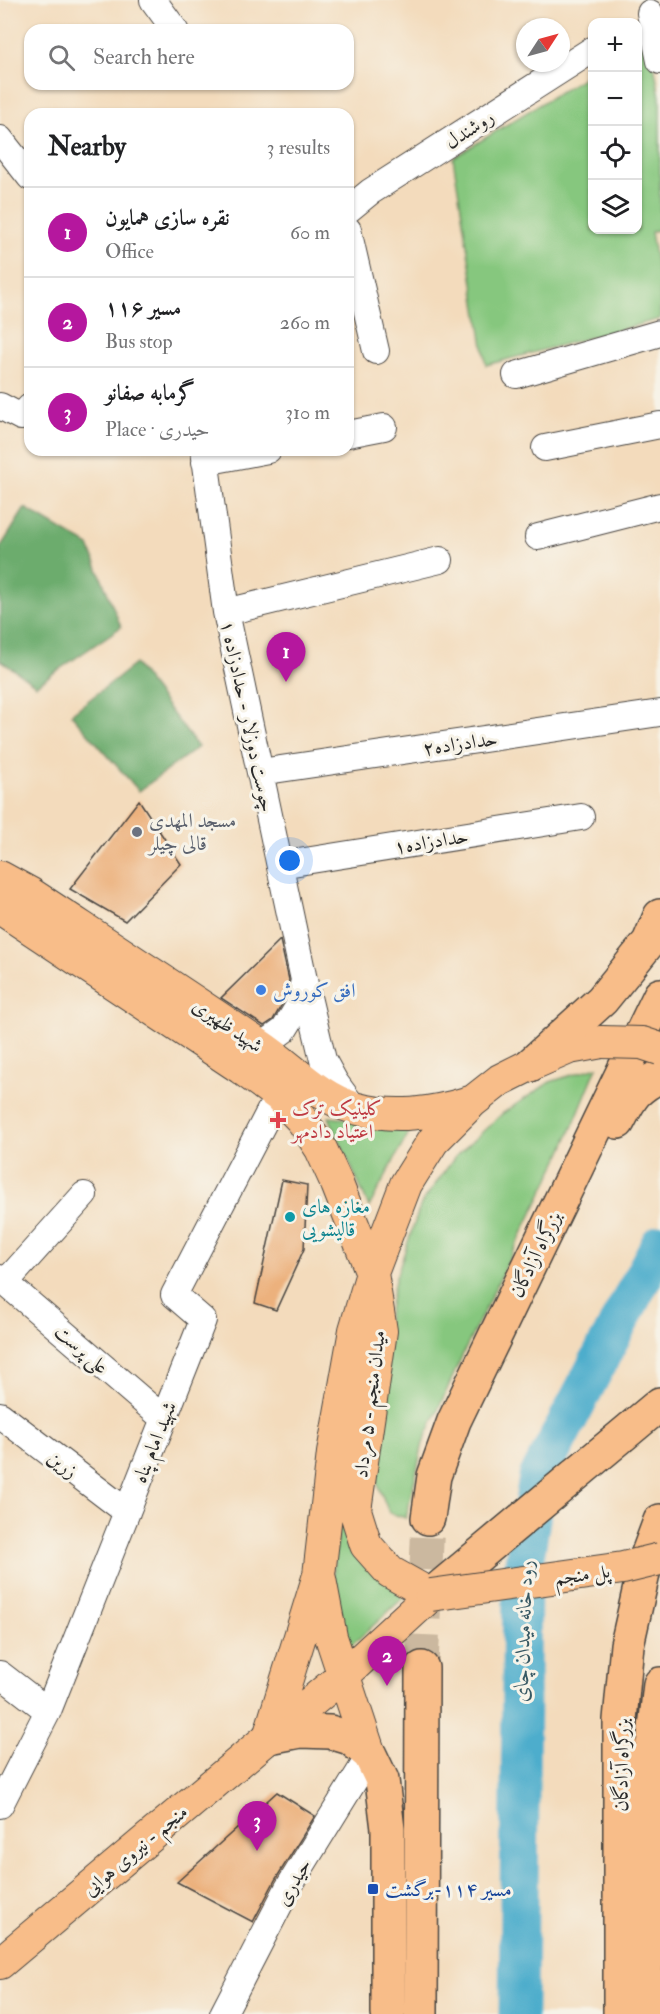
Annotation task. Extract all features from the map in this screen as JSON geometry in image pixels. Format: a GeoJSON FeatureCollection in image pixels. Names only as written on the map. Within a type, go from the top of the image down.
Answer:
{"type":"FeatureCollection","features":[{"type":"Feature","properties":{"kind":"highway"},"geometry":{"type":"LineString","coordinates":[[530,1065],[602,1000],[648,942],[660,916]]}},
{"type":"Feature","properties":{"kind":"highway","name":"بزرگراه آزادگان"},"geometry":{"type":"LineString","coordinates":[[651,1081],[628,1101],[464,1450],[428,1518],[434,1476],[454,1421],[660,995]]}},
{"type":"Feature","properties":{"kind":"highway"},"geometry":{"type":"LineString","coordinates":[[431,1595],[660,1404]]}},
{"type":"Feature","properties":{"kind":"highway","name":"بزرگراه آزادگان"},"geometry":{"type":"LineString","coordinates":[[620,2014],[620,1720],[627,1645],[647,1556],[660,1521]]}},
{"type":"Feature","properties":{"kind":"highway"},"geometry":{"type":"LineString","coordinates":[[421,2014],[422,1668]]}},
{"type":"Feature","properties":{"kind":"highway"},"geometry":{"type":"LineString","coordinates":[[644,2014],[652,1755],[660,1684]]}},
{"type":"Feature","properties":{"kind":"highway"},"geometry":{"type":"LineString","coordinates":[[269,1737],[300,1731],[330,1732],[350,1738],[370,1755],[382,1780],[387,1830],[388,2014]]}},
{"type":"Feature","properties":{"kind":"main road","name":"شهید ظهیری"},"geometry":{"type":"LineString","coordinates":[[0,877],[11,911],[241,1068],[278,1095],[302,1120],[321,1149],[372,1273]]}},
{"type":"Feature","properties":{"kind":"main road","name":"شهید ظهیری"},"geometry":{"type":"LineString","coordinates":[[11,911],[261,1046],[331,1099],[354,1108],[386,1114],[414,1115],[442,1111],[472,1102]]}},
{"type":"Feature","properties":{"kind":"main road","name":"میدان منجم - ۵ مرداد"},"geometry":{"type":"LineString","coordinates":[[431,1595],[390,1572],[366,1545],[355,1510],[381,1331],[372,1273],[406,1184],[433,1141],[472,1102],[500,1080],[569,1048],[602,1042],[642,1044],[660,1049]]}},
{"type":"Feature","properties":{"kind":"main road"},"geometry":{"type":"LineString","coordinates":[[269,1737],[320,1575],[333,1453],[355,1330],[372,1273]]}},
{"type":"Feature","properties":{"kind":"main road","name":"پل منجم"},"geometry":{"type":"LineString","coordinates":[[431,1595],[623,1568],[660,1559]]}},
{"type":"Feature","properties":{"kind":"main road"},"geometry":{"type":"LineString","coordinates":[[320,1575],[331,1637],[370,1755]]}},
{"type":"Feature","properties":{"kind":"main road","name":"منجم - نیروی هوایی"},"geometry":{"type":"LineString","coordinates":[[0,1963],[344,1675],[431,1595]]}},
{"type":"Feature","properties":{"kind":"street"},"geometry":{"type":"LineString","coordinates":[[153,0],[171,24]]}},
{"type":"Feature","properties":{"kind":"street"},"geometry":{"type":"LineString","coordinates":[[648,14],[660,61]]}},
{"type":"Feature","properties":{"kind":"street","name":"روشندل"},"geometry":{"type":"LineString","coordinates":[[354,205],[370,192],[588,53]]}},
{"type":"Feature","properties":{"kind":"street"},"geometry":{"type":"LineString","coordinates":[[0,139],[24,169]]}},
{"type":"Feature","properties":{"kind":"street"},"geometry":{"type":"LineString","coordinates":[[354,256],[376,351]]}},
{"type":"Feature","properties":{"kind":"street"},"geometry":{"type":"LineString","coordinates":[[516,375],[660,333]]}},
{"type":"Feature","properties":{"kind":"street"},"geometry":{"type":"LineString","coordinates":[[0,406],[21,417],[24,414]]}},
{"type":"Feature","properties":{"kind":"street"},"geometry":{"type":"LineString","coordinates":[[545,448],[660,425]]}},
{"type":"Feature","properties":{"kind":"street"},"geometry":{"type":"LineString","coordinates":[[354,433],[384,427]]}},
{"type":"Feature","properties":{"kind":"street","name":"چوست دوزلار - حدادزاده ۱"},"geometry":{"type":"LineString","coordinates":[[205,456],[226,612],[304,980],[323,1060],[335,1082],[354,1108]]}},
{"type":"Feature","properties":{"kind":"street"},"geometry":{"type":"LineString","coordinates":[[538,537],[660,506]]}},
{"type":"Feature","properties":{"kind":"street"},"geometry":{"type":"LineString","coordinates":[[226,612],[440,560]]}},
{"type":"Feature","properties":{"kind":"street","name":"حدادزاده۲"},"geometry":{"type":"LineString","coordinates":[[260,772],[660,713]]}},
{"type":"Feature","properties":{"kind":"street","name":"حدادزاده۱"},"geometry":{"type":"LineString","coordinates":[[280,865],[582,817]]}},
{"type":"Feature","properties":{"kind":"street"},"geometry":{"type":"LineString","coordinates":[[261,1046],[284,1030],[298,1007],[304,980]]}},
{"type":"Feature","properties":{"kind":"street","name":"شهید امام پناه"},"geometry":{"type":"LineString","coordinates":[[0,1805],[48,1711],[203,1320],[174,1294],[278,1095]]}},
{"type":"Feature","properties":{"kind":"street"},"geometry":{"type":"LineString","coordinates":[[2,1281],[84,1195]]}},
{"type":"Feature","properties":{"kind":"street","name":"علی پرست"},"geometry":{"type":"LineString","coordinates":[[2,1281],[164,1419]]}},
{"type":"Feature","properties":{"kind":"street","name":"زرین"},"geometry":{"type":"LineString","coordinates":[[0,1415],[127,1512]]}},
{"type":"Feature","properties":{"kind":"street"},"geometry":{"type":"LineString","coordinates":[[0,1674],[48,1711]]}},
{"type":"Feature","properties":{"kind":"street","name":"حیدری"},"geometry":{"type":"LineString","coordinates":[[224,2014],[288,1888],[370,1755]]}},
{"type":"Feature","properties":{"kind":"green space"},"geometry":{"type":"Polygon","coordinates":[[[649,37],[660,97],[660,229],[651,232],[660,286],[660,319],[486,365],[453,158],[588,74],[588,234],[642,234],[642,41],[649,37]]]}},
{"type":"Feature","properties":{"kind":"green space"},"geometry":{"type":"Polygon","coordinates":[[[25,508],[89,546],[121,627],[36,685],[0,660],[0,548],[25,508]]]}},
{"type":"Feature","properties":{"kind":"green space"},"geometry":{"type":"Polygon","coordinates":[[[135,664],[198,747],[139,791],[71,714],[135,664]]]}},
{"type":"Feature","properties":{"kind":"green space"},"geometry":{"type":"Polygon","coordinates":[[[597,1067],[562,1152],[462,1356],[423,1443],[406,1518],[389,1513],[377,1482],[371,1401],[395,1280],[421,1204],[455,1157],[503,1113],[550,1082],[597,1067]]]}},
{"type":"Feature","properties":{"kind":"green space"},"geometry":{"type":"Polygon","coordinates":[[[329,1117],[413,1125],[369,1207],[329,1117]]]}},
{"type":"Feature","properties":{"kind":"green space"},"geometry":{"type":"Polygon","coordinates":[[[344,1508],[357,1546],[403,1598],[350,1647],[335,1607],[333,1578],[344,1508]]]}},
{"type":"Feature","properties":{"kind":"building","name":"مسجد المهدی قالی چیلر"},"geometry":{"type":"Polygon","coordinates":[[[139,800],[181,864],[125,921],[70,889],[139,800]]]}},
{"type":"Feature","properties":{"kind":"building","name":"افق کوروش"},"geometry":{"type":"Polygon","coordinates":[[[280,940],[289,980],[284,1001],[273,1020],[264,1026],[221,998],[280,940]]]}},
{"type":"Feature","properties":{"kind":"building","name":"مغازه های قالیشویی"},"geometry":{"type":"Polygon","coordinates":[[[282,1180],[307,1185],[304,1249],[276,1310],[255,1303],[282,1180]]]}},
{"type":"Feature","properties":{"kind":"building"},"geometry":{"type":"Polygon","coordinates":[[[277,1792],[315,1816],[275,1880],[253,1922],[177,1882],[277,1792]]]}},
{"type":"Feature","properties":{"kind":"waterway","name":"رود خانه میدان چای"},"geometry":{"type":"LineString","coordinates":[[518,2014],[522,1575],[538,1477],[660,1244]]}},
{"type":"Feature","properties":{"kind":"tunnel"},"geometry":{"type":"LineString","coordinates":[[422,1668],[428,1518]]}},
{"type":"Feature","properties":{"kind":"place","name":"نقره سازی همایون"},"geometry":{"type":"Point","coordinates":[286,682]}},
{"type":"Feature","properties":{"kind":"place","name":"مسجد المهدی قالی چیلر"},"geometry":{"type":"Point","coordinates":[137,832]}},
{"type":"Feature","properties":{"kind":"place","name":"افق کوروش"},"geometry":{"type":"Point","coordinates":[261,990]}},
{"type":"Feature","properties":{"kind":"place","name":"کلینیک ترک اعتیاد دادمهر"},"geometry":{"type":"Point","coordinates":[278,1120]}},
{"type":"Feature","properties":{"kind":"place","name":"مغازه های قالیشویی"},"geometry":{"type":"Point","coordinates":[290,1217]}},
{"type":"Feature","properties":{"kind":"place","name":"مسیر ۱۱۶"},"geometry":{"type":"Point","coordinates":[387,1686]}},
{"type":"Feature","properties":{"kind":"place","name":"گرمابه صفانو"},"geometry":{"type":"Point","coordinates":[257,1851]}},
{"type":"Feature","properties":{"kind":"place","name":"مسیر ۱۱۴-برگشت"},"geometry":{"type":"Point","coordinates":[373,1889]}}]}
